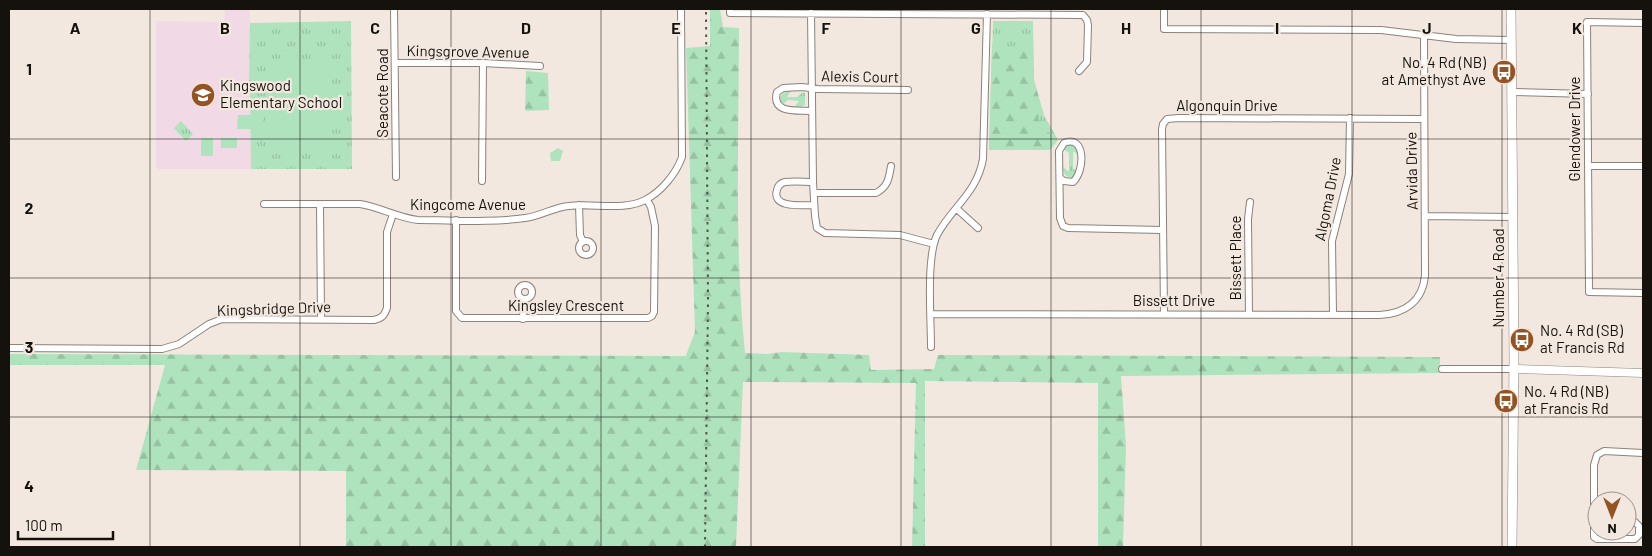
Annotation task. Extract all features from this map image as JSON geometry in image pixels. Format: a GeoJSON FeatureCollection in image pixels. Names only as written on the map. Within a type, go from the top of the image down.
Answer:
{"type":"FeatureCollection","features":[{"type":"Feature","properties":{"kind":"main road","name":"Number 4 Road"},"geometry":{"type":"LineString","coordinates":[[1511,9],[1514,369],[1512,547]]}},
{"type":"Feature","properties":{"kind":"street","name":"Seacote Road"},"geometry":{"type":"LineString","coordinates":[[394,9],[396,177]]}},
{"type":"Feature","properties":{"kind":"street"},"geometry":{"type":"LineString","coordinates":[[647,200],[671,177],[679,166],[682,157],[681,9]]}},
{"type":"Feature","properties":{"kind":"street"},"geometry":{"type":"LineString","coordinates":[[1164,9],[1164,29],[1381,30],[1456,40],[1511,40]]}},
{"type":"Feature","properties":{"kind":"street"},"geometry":{"type":"LineString","coordinates":[[730,11],[1070,15],[1085,17],[1088,25],[1087,62],[1079,71]]}},
{"type":"Feature","properties":{"kind":"street"},"geometry":{"type":"LineString","coordinates":[[811,13],[813,182],[816,223],[819,230],[825,233],[900,235],[934,244]]}},
{"type":"Feature","properties":{"kind":"street"},"geometry":{"type":"LineString","coordinates":[[931,347],[931,258],[934,244],[944,225],[974,186],[983,159],[987,14]]}},
{"type":"Feature","properties":{"kind":"street","name":"Glendower Drive"},"geometry":{"type":"LineString","coordinates":[[1643,23],[1587,22],[1589,292],[1643,293]]}},
{"type":"Feature","properties":{"kind":"street","name":"Arvida Drive"},"geometry":{"type":"LineString","coordinates":[[1414,303],[1425,283],[1424,36]]}},
{"type":"Feature","properties":{"kind":"street","name":"Kingsgrove Avenue"},"geometry":{"type":"LineString","coordinates":[[396,63],[483,63],[540,66]]}},
{"type":"Feature","properties":{"kind":"street"},"geometry":{"type":"LineString","coordinates":[[482,181],[483,63]]}},
{"type":"Feature","properties":{"kind":"street","name":"Alexis Court"},"geometry":{"type":"LineString","coordinates":[[811,111],[785,110],[778,106],[777,92],[783,88],[908,90]]}},
{"type":"Feature","properties":{"kind":"street"},"geometry":{"type":"LineString","coordinates":[[1512,92],[1588,94]]}},
{"type":"Feature","properties":{"kind":"street","name":"Algoma Drive"},"geometry":{"type":"LineString","coordinates":[[1332,314],[1332,241],[1349,174],[1350,118]]}},
{"type":"Feature","properties":{"kind":"street","name":"Algonquin Drive"},"geometry":{"type":"LineString","coordinates":[[1164,314],[1162,129],[1167,119],[1424,119]]}},
{"type":"Feature","properties":{"kind":"street"},"geometry":{"type":"LineString","coordinates":[[1060,178],[1064,181],[1073,182],[1081,172],[1081,153],[1078,145],[1074,142],[1066,142],[1060,149],[1060,178],[1060,218],[1064,226],[1068,228],[1162,230]]}},
{"type":"Feature","properties":{"kind":"street"},"geometry":{"type":"LineString","coordinates":[[814,193],[876,193],[884,188],[888,181],[891,166]]}},
{"type":"Feature","properties":{"kind":"street"},"geometry":{"type":"LineString","coordinates":[[1588,166],[1643,166]]}},
{"type":"Feature","properties":{"kind":"street"},"geometry":{"type":"LineString","coordinates":[[813,182],[783,183],[778,187],[776,194],[784,204],[814,205]]}},
{"type":"Feature","properties":{"kind":"street","name":"Kingcome Avenue"},"geometry":{"type":"LineString","coordinates":[[264,204],[360,204],[374,206],[407,219],[456,220],[521,219],[558,208],[579,205],[637,204],[647,200]]}},
{"type":"Feature","properties":{"kind":"street","name":"Kingsley Crescent"},"geometry":{"type":"LineString","coordinates":[[456,220],[456,304],[458,316],[468,319],[643,319],[652,316],[655,304],[655,226],[647,200]]}},
{"type":"Feature","properties":{"kind":"street","name":"Bissett Place"},"geometry":{"type":"LineString","coordinates":[[1249,314],[1248,218],[1250,202]]}},
{"type":"Feature","properties":{"kind":"street"},"geometry":{"type":"LineString","coordinates":[[320,204],[321,319]]}},
{"type":"Feature","properties":{"kind":"street"},"geometry":{"type":"LineString","coordinates":[[579,205],[580,235],[583,242]]}},
{"type":"Feature","properties":{"kind":"street"},"geometry":{"type":"LineString","coordinates":[[957,209],[978,228]]}},
{"type":"Feature","properties":{"kind":"street","name":"Kingsbridge Drive"},"geometry":{"type":"LineString","coordinates":[[9,348],[162,349],[179,344],[216,320],[374,320],[381,318],[385,314],[386,308],[387,232],[393,214]]}},
{"type":"Feature","properties":{"kind":"street"},"geometry":{"type":"LineString","coordinates":[[1425,216],[1513,217]]}},
{"type":"Feature","properties":{"kind":"street"},"geometry":{"type":"LineString","coordinates":[[523,319],[524,299]]}},
{"type":"Feature","properties":{"kind":"street","name":"Bissett Drive"},"geometry":{"type":"LineString","coordinates":[[931,314],[1389,315],[1403,310],[1414,303]]}},
{"type":"Feature","properties":{"kind":"street"},"geometry":{"type":"LineString","coordinates":[[1442,368],[1643,372]]}},
{"type":"Feature","properties":{"kind":"street"},"geometry":{"type":"LineString","coordinates":[[1595,491],[1594,465],[1597,455],[1604,452],[1643,453]]}},
{"type":"Feature","properties":{"kind":"street"},"geometry":{"type":"LineString","coordinates":[[1637,524],[1640,532],[1637,538]]}},
{"type":"Feature","properties":{"kind":"shaded area","name":"Kingswood Elementary School"},"geometry":{"type":"Polygon","coordinates":[[[225,9],[250,9],[251,169],[158,169],[156,168],[156,21],[224,22],[225,9]]]}},
{"type":"Feature","properties":{"kind":"green space"},"geometry":{"type":"Polygon","coordinates":[[[710,9],[720,9],[723,27],[739,28],[738,231],[745,353],[767,354],[782,352],[869,355],[871,370],[934,369],[938,355],[1440,357],[1440,373],[1121,376],[1126,446],[1123,547],[1098,547],[1098,383],[925,381],[925,547],[912,547],[916,383],[743,382],[736,547],[346,547],[346,471],[136,470],[165,365],[9,365],[9,354],[687,356],[695,332],[686,48],[710,46],[710,9]]]}},
{"type":"Feature","properties":{"kind":"green space"},"geometry":{"type":"Polygon","coordinates":[[[351,21],[352,169],[251,169],[250,23],[351,21]]]}},
{"type":"Feature","properties":{"kind":"green space"},"geometry":{"type":"Polygon","coordinates":[[[993,21],[1033,21],[1034,80],[1044,115],[1058,140],[1050,150],[989,150],[993,21]]]}},
{"type":"Feature","properties":{"kind":"green space"},"geometry":{"type":"Polygon","coordinates":[[[1033,37],[1034,80],[1041,106],[1038,119],[1056,142],[1050,150],[989,150],[992,44],[1001,49],[1010,50],[1033,37]]]}},
{"type":"Feature","properties":{"kind":"green space"},"geometry":{"type":"Polygon","coordinates":[[[329,59],[330,148],[270,149],[268,61],[329,59]]]}},
{"type":"Feature","properties":{"kind":"green space"},"geometry":{"type":"Polygon","coordinates":[[[526,71],[548,73],[549,110],[525,111],[526,71]]]}},
{"type":"Feature","properties":{"kind":"green space"},"geometry":{"type":"Polygon","coordinates":[[[791,91],[787,97],[797,97],[803,92],[805,93],[805,105],[796,107],[799,101],[788,100],[782,105],[780,99],[782,94],[791,91]]]}},
{"type":"Feature","properties":{"kind":"green space"},"geometry":{"type":"Polygon","coordinates":[[[238,115],[262,115],[262,129],[237,129],[238,115]]]}},
{"type":"Feature","properties":{"kind":"green space"},"geometry":{"type":"Polygon","coordinates":[[[181,121],[193,134],[186,141],[174,128],[181,121]]]}},
{"type":"Feature","properties":{"kind":"green space"},"geometry":{"type":"Polygon","coordinates":[[[201,138],[213,138],[213,156],[201,156],[201,138]]]}},
{"type":"Feature","properties":{"kind":"green space"},"geometry":{"type":"Polygon","coordinates":[[[221,138],[237,138],[237,148],[221,148],[221,138]]]}},
{"type":"Feature","properties":{"kind":"green space"},"geometry":{"type":"Polygon","coordinates":[[[1071,144],[1078,148],[1079,155],[1073,151],[1073,168],[1078,173],[1074,177],[1065,175],[1063,167],[1069,172],[1069,153],[1063,149],[1071,144]]]}},
{"type":"Feature","properties":{"kind":"green space"},"geometry":{"type":"Polygon","coordinates":[[[558,148],[563,151],[560,161],[551,161],[550,153],[558,148]]]}},
{"type":"Feature","properties":{"kind":"railway"},"geometry":{"type":"LineString","coordinates":[[705,547],[708,301],[706,9]]}},
{"type":"Feature","properties":{"kind":"place","name":"No. 4 Rd (NB) at Amethyst Ave"},"geometry":{"type":"Point","coordinates":[1504,72]}},
{"type":"Feature","properties":{"kind":"place","name":"Kingswood Elementary School"},"geometry":{"type":"Point","coordinates":[203,95]}},
{"type":"Feature","properties":{"kind":"place","name":"No. 4 Rd (SB) at Francis Rd"},"geometry":{"type":"Point","coordinates":[1522,340]}},
{"type":"Feature","properties":{"kind":"place","name":"No. 4 Rd (NB) at Francis Rd"},"geometry":{"type":"Point","coordinates":[1506,401]}}]}
